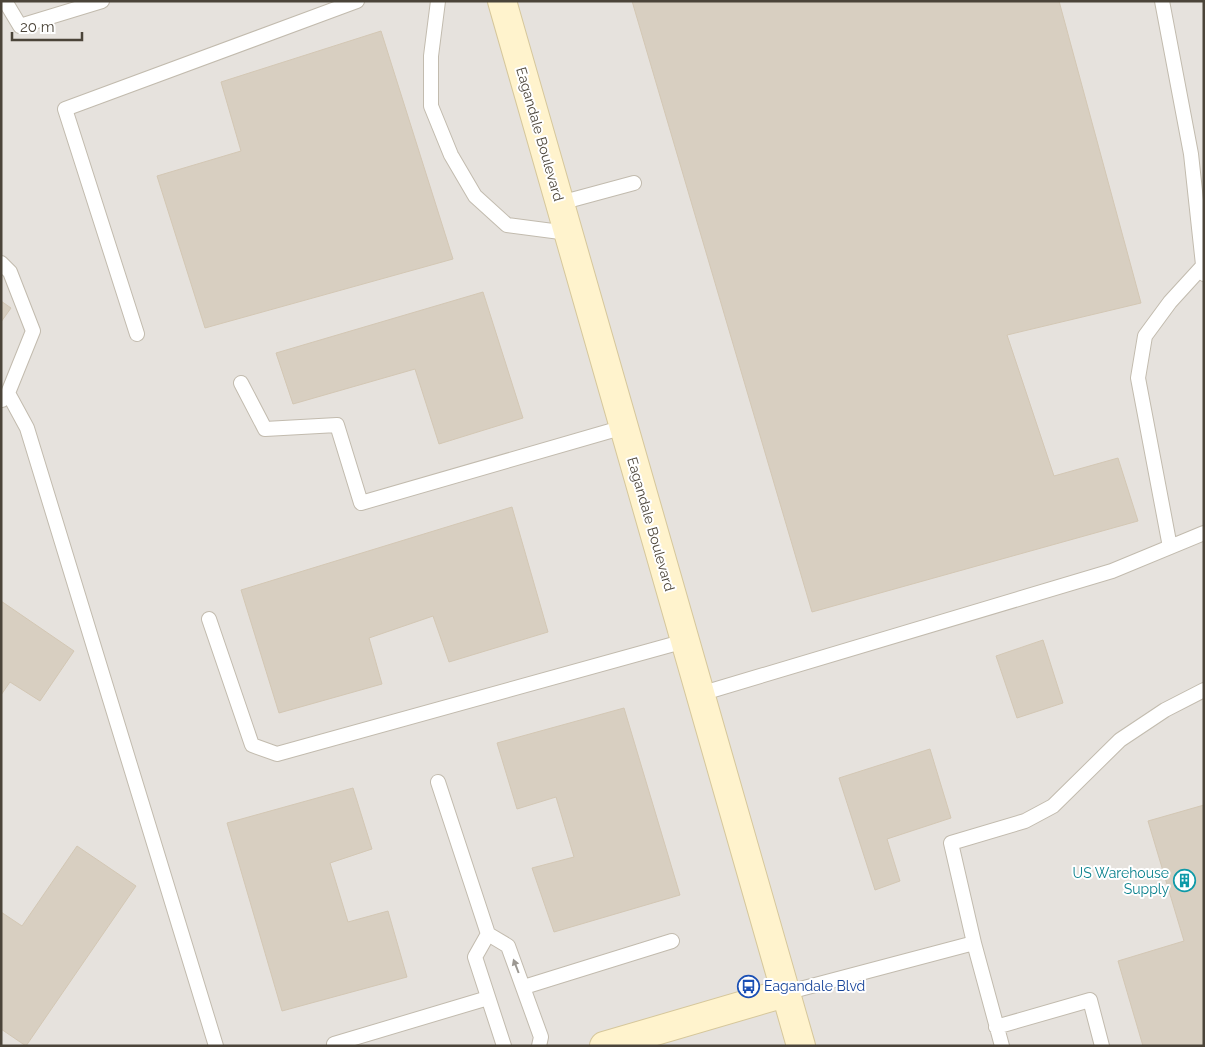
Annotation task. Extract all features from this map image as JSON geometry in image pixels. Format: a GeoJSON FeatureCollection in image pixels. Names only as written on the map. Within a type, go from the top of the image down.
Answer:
{"type":"FeatureCollection","features":[{"type":"Feature","properties":{"kind":"street","name":"Eagandale Boulevard"},"geometry":{"type":"LineString","coordinates":[[502,1],[801,1046]]}},
{"type":"Feature","properties":{"kind":"street"},"geometry":{"type":"LineString","coordinates":[[604,1046],[785,993]]}},
{"type":"Feature","properties":{"kind":"lane"},"geometry":{"type":"LineString","coordinates":[[5,1],[20,26],[102,1]]}},
{"type":"Feature","properties":{"kind":"lane"},"geometry":{"type":"LineString","coordinates":[[137,334],[66,108],[357,1]]}},
{"type":"Feature","properties":{"kind":"lane"},"geometry":{"type":"LineString","coordinates":[[438,1],[431,56],[431,106],[451,155],[475,196],[507,225],[568,233]]}},
{"type":"Feature","properties":{"kind":"lane"},"geometry":{"type":"LineString","coordinates":[[1162,1],[1191,154],[1203,271],[1170,302],[1145,336],[1138,378],[1170,547]]}},
{"type":"Feature","properties":{"kind":"lane"},"geometry":{"type":"LineString","coordinates":[[560,203],[634,184]]}},
{"type":"Feature","properties":{"kind":"lane"},"geometry":{"type":"LineString","coordinates":[[1,263],[10,272],[33,331],[4,397],[27,428],[216,1046]]}},
{"type":"Feature","properties":{"kind":"lane"},"geometry":{"type":"LineString","coordinates":[[241,383],[265,429],[337,425],[361,503],[624,427]]}},
{"type":"Feature","properties":{"kind":"lane"},"geometry":{"type":"LineString","coordinates":[[700,694],[1112,571],[1204,533]]}},
{"type":"Feature","properties":{"kind":"lane"},"geometry":{"type":"LineString","coordinates":[[209,619],[252,746],[277,754],[685,641]]}},
{"type":"Feature","properties":{"kind":"lane"},"geometry":{"type":"LineString","coordinates":[[1002,1046],[974,943],[951,843],[1025,821],[1052,806],[1120,740],[1165,710],[1204,690]]}},
{"type":"Feature","properties":{"kind":"lane"},"geometry":{"type":"LineString","coordinates":[[438,782],[488,934],[508,946],[541,1037],[539,1046]]}},
{"type":"Feature","properties":{"kind":"lane"},"geometry":{"type":"LineString","coordinates":[[488,934],[475,957],[504,1046]]}},
{"type":"Feature","properties":{"kind":"lane"},"geometry":{"type":"LineString","coordinates":[[524,986],[672,942]]}},
{"type":"Feature","properties":{"kind":"lane"},"geometry":{"type":"LineString","coordinates":[[785,993],[974,943]]}},
{"type":"Feature","properties":{"kind":"lane"},"geometry":{"type":"LineString","coordinates":[[334,1044],[488,998]]}},
{"type":"Feature","properties":{"kind":"lane"},"geometry":{"type":"LineString","coordinates":[[996,1026],[1090,1000],[1102,1046]]}},
{"type":"Feature","properties":{"kind":"shaded area"},"geometry":{"type":"Polygon","coordinates":[[[1,1],[1204,1],[1204,1046],[1,1046],[1,1]]]}},
{"type":"Feature","properties":{"kind":"building"},"geometry":{"type":"Polygon","coordinates":[[[632,1],[1059,1],[1141,303],[1007,335],[1054,476],[1118,458],[1138,521],[812,612],[632,1]]]}},
{"type":"Feature","properties":{"kind":"building"},"geometry":{"type":"Polygon","coordinates":[[[381,31],[453,259],[205,328],[157,176],[241,151],[221,82],[381,31]]]}},
{"type":"Feature","properties":{"kind":"building"},"geometry":{"type":"Polygon","coordinates":[[[483,292],[523,418],[439,444],[415,369],[293,404],[276,353],[483,292]]]}},
{"type":"Feature","properties":{"kind":"building"},"geometry":{"type":"Polygon","coordinates":[[[1,301],[11,308],[1,322],[1,301]]]}},
{"type":"Feature","properties":{"kind":"building"},"geometry":{"type":"Polygon","coordinates":[[[512,507],[548,632],[449,662],[433,616],[369,638],[382,684],[279,713],[241,590],[512,507]]]}},
{"type":"Feature","properties":{"kind":"building"},"geometry":{"type":"Polygon","coordinates":[[[1,601],[74,651],[40,701],[10,682],[1,695],[1,601]]]}},
{"type":"Feature","properties":{"kind":"building"},"geometry":{"type":"Polygon","coordinates":[[[1043,640],[1063,703],[1017,718],[996,656],[1043,640]]]}},
{"type":"Feature","properties":{"kind":"building"},"geometry":{"type":"Polygon","coordinates":[[[624,708],[680,895],[554,932],[532,868],[574,857],[556,797],[517,809],[497,743],[624,708]]]}},
{"type":"Feature","properties":{"kind":"building"},"geometry":{"type":"Polygon","coordinates":[[[930,749],[951,818],[887,839],[900,881],[875,890],[839,778],[930,749]]]}},
{"type":"Feature","properties":{"kind":"building"},"geometry":{"type":"Polygon","coordinates":[[[353,788],[372,849],[330,863],[348,922],[388,911],[407,977],[282,1011],[227,823],[353,788]]]}},
{"type":"Feature","properties":{"kind":"building","name":"US Warehouse Supply"},"geometry":{"type":"Polygon","coordinates":[[[1204,805],[1204,1046],[1143,1046],[1118,961],[1184,941],[1148,821],[1204,805]]]}},
{"type":"Feature","properties":{"kind":"building"},"geometry":{"type":"Polygon","coordinates":[[[77,846],[136,886],[26,1046],[1,1029],[1,912],[22,926],[77,846]]]}},
{"type":"Feature","properties":{"kind":"place","name":"US Warehouse Supply"},"geometry":{"type":"Point","coordinates":[1185,881]}},
{"type":"Feature","properties":{"kind":"place","name":"Eagandale Blvd"},"geometry":{"type":"Point","coordinates":[748,986]}}]}
